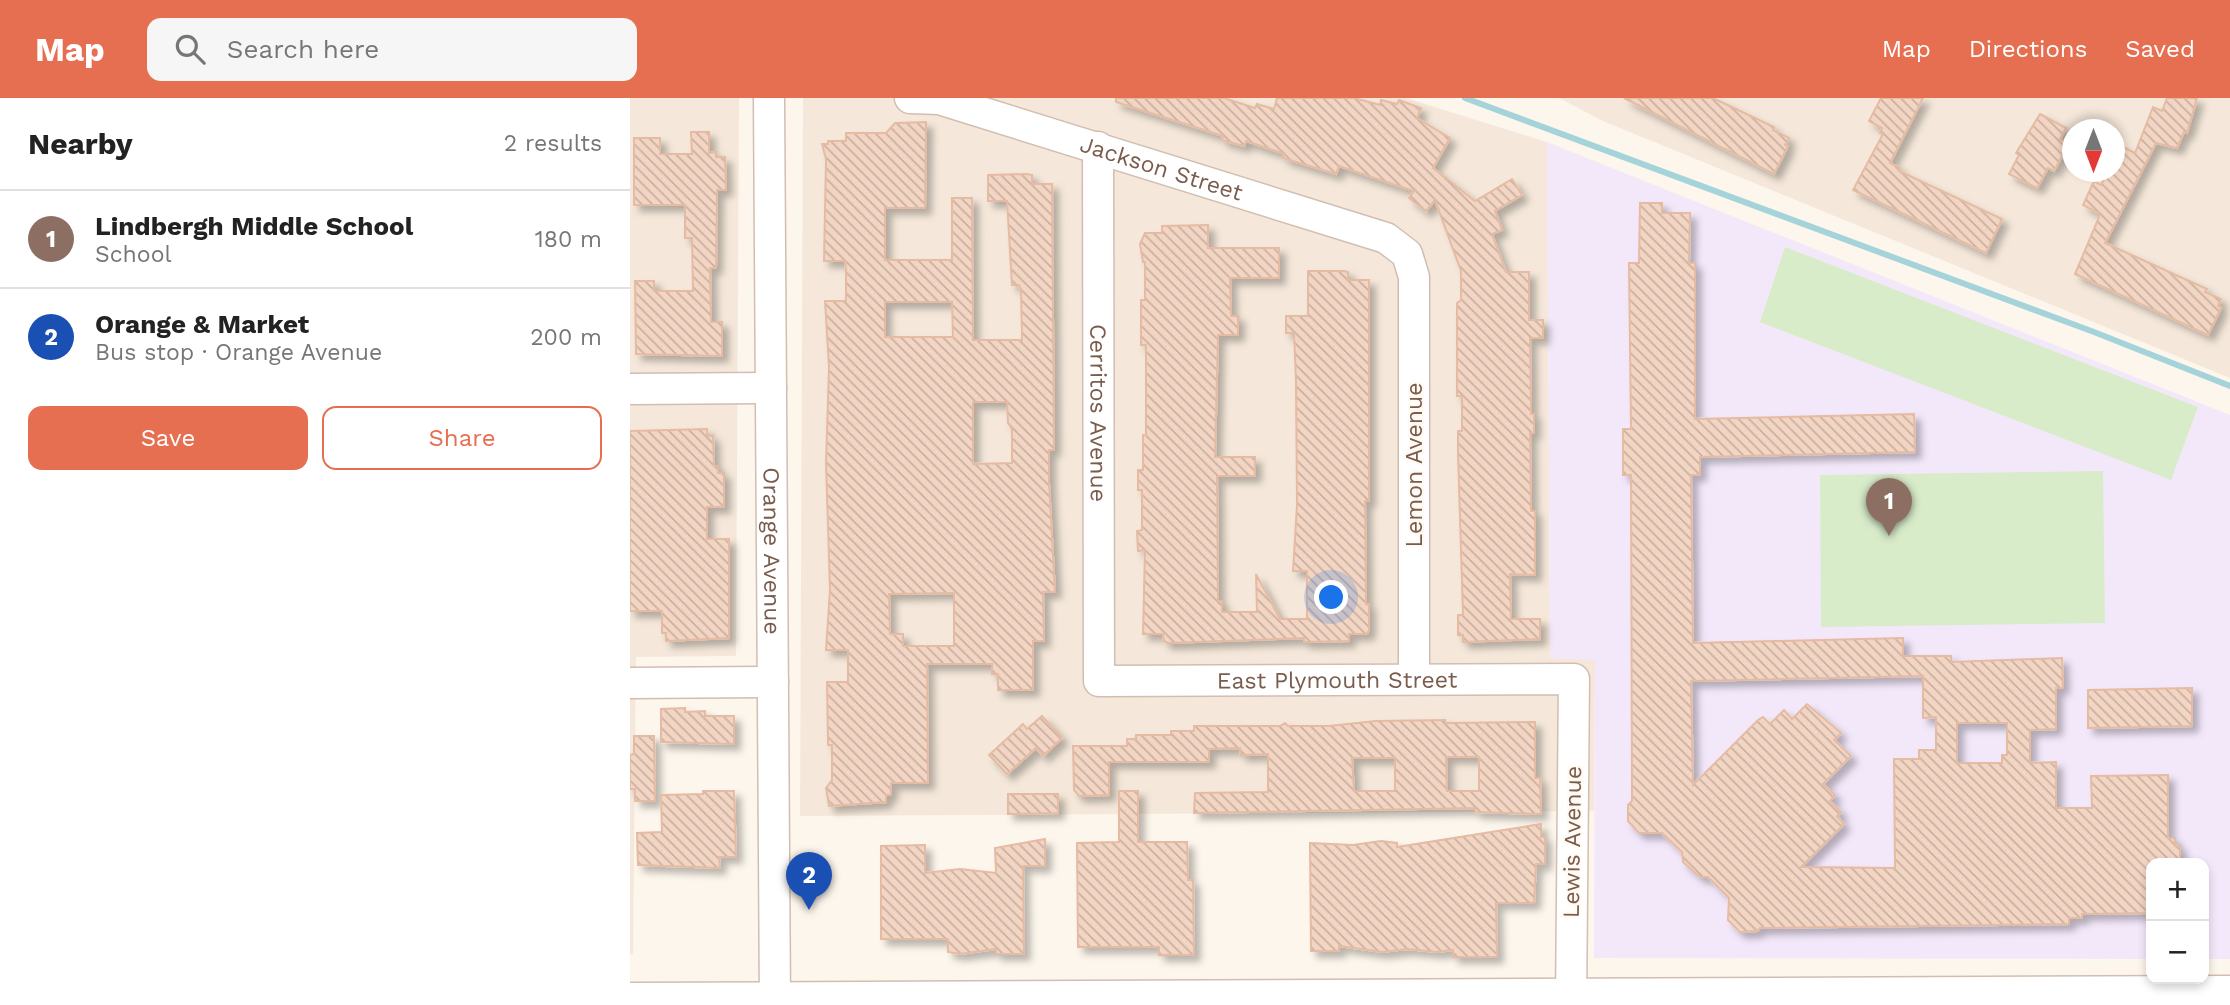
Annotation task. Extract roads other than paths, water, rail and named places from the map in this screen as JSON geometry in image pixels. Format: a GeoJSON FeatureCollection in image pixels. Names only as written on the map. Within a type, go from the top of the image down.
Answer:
{"type":"FeatureCollection","features":[{"type":"Feature","properties":{"kind":"street","name":"Orange Avenue"},"geometry":{"type":"LineString","coordinates":[[769,98],[775,1001]]}},
{"type":"Feature","properties":{"kind":"street","name":"Jackson Street"},"geometry":{"type":"LineString","coordinates":[[910,98],[939,99],[1098,147],[1386,238],[1407,254]]}},
{"type":"Feature","properties":{"kind":"street","name":"Cerritos Avenue"},"geometry":{"type":"LineString","coordinates":[[1098,147],[1099,681]]}},
{"type":"Feature","properties":{"kind":"street","name":"Lemon Avenue"},"geometry":{"type":"LineString","coordinates":[[1407,254],[1414,276],[1414,678]]}},
{"type":"Feature","properties":{"kind":"street"},"geometry":{"type":"LineString","coordinates":[[630,389],[771,388]]}},
{"type":"Feature","properties":{"kind":"street","name":"East Plymouth Street"},"geometry":{"type":"LineString","coordinates":[[1099,681],[1574,679]]}},
{"type":"Feature","properties":{"kind":"street","name":"Lewis Avenue"},"geometry":{"type":"LineString","coordinates":[[1571,999],[1574,679]]}},
{"type":"Feature","properties":{"kind":"street"},"geometry":{"type":"LineString","coordinates":[[630,683],[773,682]]}},
{"type":"Feature","properties":{"kind":"street"},"geometry":{"type":"LineString","coordinates":[[630,998],[775,1001],[2129,999],[2230,991]]}},
{"type":"Feature","properties":{"kind":"waterway"},"geometry":{"type":"LineString","coordinates":[[1465,98],[2094,332],[2230,386]]}},
{"type":"Feature","properties":{"kind":"place","name":"Lindbergh Middle School"},"geometry":{"type":"Point","coordinates":[1889,536]}},
{"type":"Feature","properties":{"kind":"place","name":"Orange & Market"},"geometry":{"type":"Point","coordinates":[809,910]}}]}
